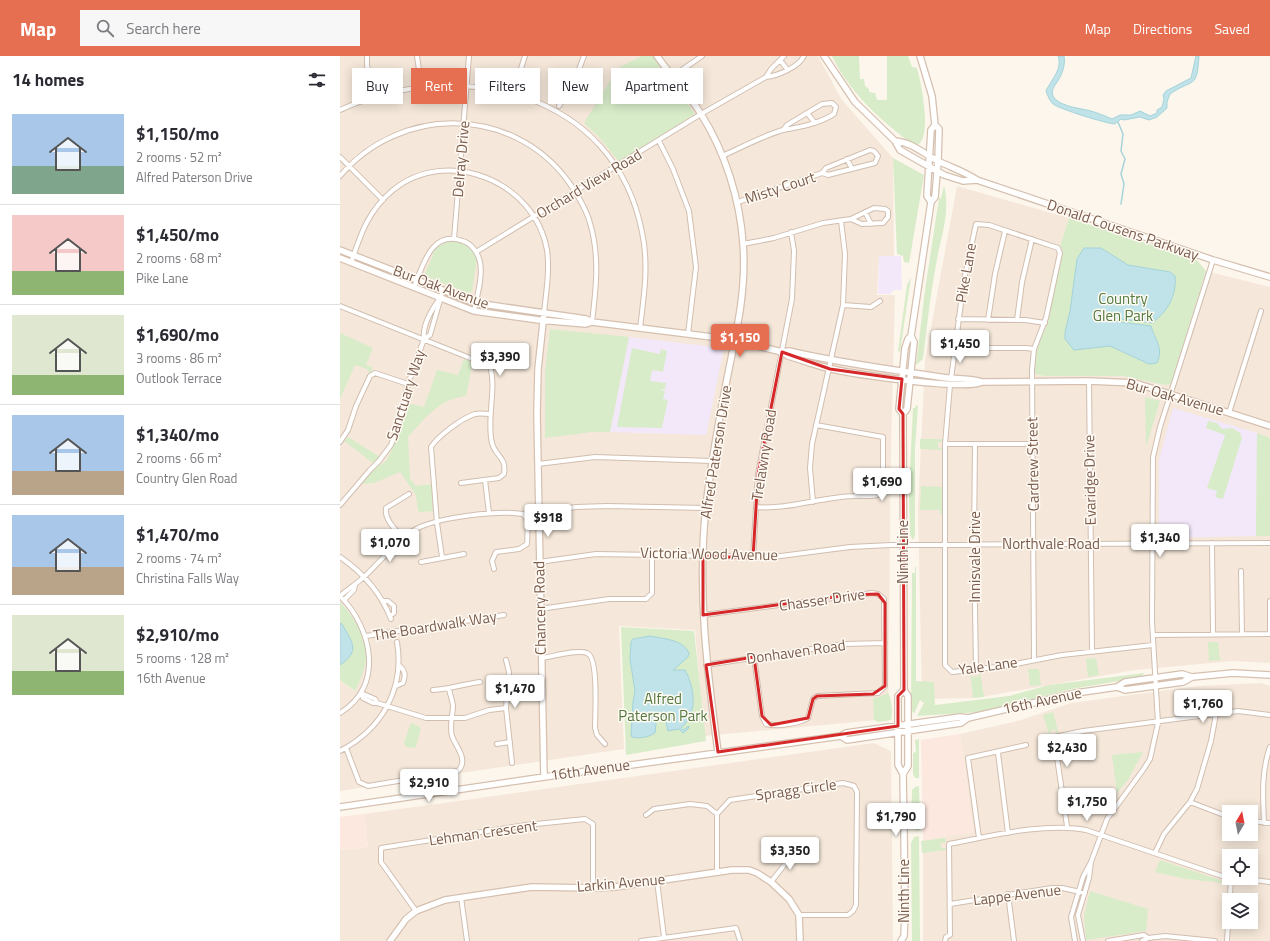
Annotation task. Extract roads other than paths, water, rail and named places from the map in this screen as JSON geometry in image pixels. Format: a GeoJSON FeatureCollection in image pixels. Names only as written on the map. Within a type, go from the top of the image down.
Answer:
{"type":"FeatureCollection","features":[{"type":"Feature","properties":{"kind":"street"},"geometry":{"type":"LineString","coordinates":[[367,56],[368,68]]}},
{"type":"Feature","properties":{"kind":"street"},"geometry":{"type":"LineString","coordinates":[[417,56],[419,68]]}},
{"type":"Feature","properties":{"kind":"street","name":"Delray Drive"},"geometry":{"type":"LineString","coordinates":[[454,239],[470,56]]}},
{"type":"Feature","properties":{"kind":"street"},"geometry":{"type":"LineString","coordinates":[[521,68],[525,56]]}},
{"type":"Feature","properties":{"kind":"street"},"geometry":{"type":"LineString","coordinates":[[559,106],[576,77],[584,56]]}},
{"type":"Feature","properties":{"kind":"street","name":"Alfred Paterson Drive"},"geometry":{"type":"LineString","coordinates":[[657,56],[667,68]]}},
{"type":"Feature","properties":{"kind":"street"},"geometry":{"type":"LineString","coordinates":[[685,68],[702,56]]}},
{"type":"Feature","properties":{"kind":"street"},"geometry":{"type":"LineString","coordinates":[[766,77],[771,69],[784,56]]}},
{"type":"Feature","properties":{"kind":"street"},"geometry":{"type":"LineString","coordinates":[[766,77],[787,69],[796,64],[804,56]]}},
{"type":"Feature","properties":{"kind":"street","name":"Donald Cousens Parkway"},"geometry":{"type":"LineString","coordinates":[[824,56],[855,102],[895,141],[900,150],[938,171],[963,181],[977,180]]}},
{"type":"Feature","properties":{"kind":"street","name":"Ninth Line"},"geometry":{"type":"LineString","coordinates":[[920,56],[932,96],[934,125],[931,130],[926,196],[931,202]]}},
{"type":"Feature","properties":{"kind":"street"},"geometry":{"type":"LineString","coordinates":[[780,60],[787,69]]}},
{"type":"Feature","properties":{"kind":"street"},"geometry":{"type":"LineString","coordinates":[[468,75],[475,76]]}},
{"type":"Feature","properties":{"kind":"street","name":"Orchard View Road"},"geometry":{"type":"LineString","coordinates":[[476,252],[618,167],[701,114],[766,77]]}},
{"type":"Feature","properties":{"kind":"street"},"geometry":{"type":"LineString","coordinates":[[340,110],[352,103]]}},
{"type":"Feature","properties":{"kind":"street"},"geometry":{"type":"LineString","coordinates":[[556,104],[573,116],[598,140],[618,167],[633,198],[645,245],[645,286],[640,328]]}},
{"type":"Feature","properties":{"kind":"street","name":"Alfred Paterson Drive"},"geometry":{"type":"LineString","coordinates":[[694,104],[701,114],[722,156],[738,202],[743,244],[742,293],[735,340],[712,461],[702,556],[706,665],[718,752]]}},
{"type":"Feature","properties":{"kind":"street"},"geometry":{"type":"LineString","coordinates":[[722,156],[782,130],[815,123],[834,114],[836,110],[834,104],[822,104],[787,125],[782,130]]}},
{"type":"Feature","properties":{"kind":"street"},"geometry":{"type":"LineString","coordinates":[[807,113],[815,123]]}},
{"type":"Feature","properties":{"kind":"street"},"geometry":{"type":"LineString","coordinates":[[340,176],[362,153],[401,132],[441,123],[464,123],[492,128],[534,147],[559,168],[576,192],[590,223],[596,256],[596,276],[592,322]]}},
{"type":"Feature","properties":{"kind":"street","name":"Ninth Line"},"geometry":{"type":"LineString","coordinates":[[903,414],[899,409],[905,348],[908,339],[911,336],[931,202],[935,197],[938,171],[939,129],[934,125]]}},
{"type":"Feature","properties":{"kind":"street"},"geometry":{"type":"LineString","coordinates":[[658,141],[673,169],[689,211],[696,267],[688,334]]}},
{"type":"Feature","properties":{"kind":"street","name":"Donald Cousens Parkway"},"geometry":{"type":"LineString","coordinates":[[895,141],[905,142],[938,162],[967,173],[977,180],[1213,260],[1270,277]]}},
{"type":"Feature","properties":{"kind":"street","name":"Misty Court"},"geometry":{"type":"LineString","coordinates":[[738,202],[822,174],[828,175],[875,163],[878,156],[874,151],[870,150],[826,168],[822,174]]}},
{"type":"Feature","properties":{"kind":"street"},"geometry":{"type":"LineString","coordinates":[[340,158],[383,200]]}},
{"type":"Feature","properties":{"kind":"street"},"geometry":{"type":"LineString","coordinates":[[848,159],[852,169]]}},
{"type":"Feature","properties":{"kind":"street"},"geometry":{"type":"LineString","coordinates":[[351,262],[370,214],[383,200],[406,182],[429,172],[459,171],[477,174],[501,185],[519,198],[534,217],[547,249],[547,283],[544,313]]}},
{"type":"Feature","properties":{"kind":"street"},"geometry":{"type":"LineString","coordinates":[[743,244],[761,242],[823,223],[851,219],[865,212],[880,208],[888,211],[887,220],[883,223],[871,224],[855,222],[851,219]]}},
{"type":"Feature","properties":{"kind":"street"},"geometry":{"type":"LineString","coordinates":[[865,212],[871,224]]}},
{"type":"Feature","properties":{"kind":"street"},"geometry":{"type":"LineString","coordinates":[[813,502],[810,468],[812,444],[844,306],[845,254],[841,221]]}},
{"type":"Feature","properties":{"kind":"street","name":"Pike Lane"},"geometry":{"type":"LineString","coordinates":[[945,545],[945,444],[954,348],[965,271],[976,225],[981,223],[1057,247],[1060,250],[1045,323]]}},
{"type":"Feature","properties":{"kind":"street"},"geometry":{"type":"LineString","coordinates":[[988,320],[994,280],[1005,231]]}},
{"type":"Feature","properties":{"kind":"street","name":"Trelawny Road"},"geometry":{"type":"LineString","coordinates":[[753,558],[758,474],[793,288],[794,251],[792,232]]}},
{"type":"Feature","properties":{"kind":"street"},"geometry":{"type":"LineString","coordinates":[[414,288],[426,256],[431,248],[442,241],[454,239],[468,244],[476,252],[480,269],[474,311]]}},
{"type":"Feature","properties":{"kind":"street"},"geometry":{"type":"LineString","coordinates":[[1017,320],[1022,282],[1032,239]]}},
{"type":"Feature","properties":{"kind":"street","name":"Bur Oak Avenue"},"geometry":{"type":"LineString","coordinates":[[340,250],[476,303],[586,319],[592,322],[735,340],[782,352],[910,372],[951,382]]}},
{"type":"Feature","properties":{"kind":"street","name":"Bur Oak Avenue"},"geometry":{"type":"LineString","coordinates":[[340,258],[474,311],[543,320],[586,324],[592,322]]}},
{"type":"Feature","properties":{"kind":"street"},"geometry":{"type":"LineString","coordinates":[[1075,941],[1071,917],[1087,868],[1091,862],[1111,812],[1150,759],[1158,723],[1153,645],[1153,457],[1170,394],[1213,260]]}},
{"type":"Feature","properties":{"kind":"street","name":"Sanctuary Way"},"geometry":{"type":"LineString","coordinates":[[340,505],[370,470],[380,461],[391,445],[401,416],[408,384],[424,339],[430,335],[439,309],[440,298],[443,290]]}},
{"type":"Feature","properties":{"kind":"street"},"geometry":{"type":"LineString","coordinates":[[844,306],[872,307],[880,301]]}},
{"type":"Feature","properties":{"kind":"street"},"geometry":{"type":"LineString","coordinates":[[340,306],[490,366],[492,380],[492,445],[504,462],[505,469],[502,476],[486,480],[461,483]]}},
{"type":"Feature","properties":{"kind":"street"},"geometry":{"type":"LineString","coordinates":[[1229,413],[1260,311]]}},
{"type":"Feature","properties":{"kind":"street","name":"Chancery Road"},"geometry":{"type":"LineString","coordinates":[[544,313],[538,370],[538,513],[544,777]]}},
{"type":"Feature","properties":{"kind":"street"},"geometry":{"type":"LineString","coordinates":[[958,319],[1017,320],[1045,323]]}},
{"type":"Feature","properties":{"kind":"street","name":"Cardrew Street"},"geometry":{"type":"LineString","coordinates":[[1034,659],[1032,381],[1034,349],[1045,323]]}},
{"type":"Feature","properties":{"kind":"street","name":"Ninth Line"},"geometry":{"type":"LineString","coordinates":[[903,774],[908,766],[908,696],[904,690],[903,414],[907,409],[914,342],[911,336]]}},
{"type":"Feature","properties":{"kind":"street"},"geometry":{"type":"LineString","coordinates":[[954,348],[1034,349]]}},
{"type":"Feature","properties":{"kind":"street","name":"Bur Oak Avenue"},"geometry":{"type":"LineString","coordinates":[[782,352],[788,356],[830,369],[909,380],[951,382],[977,380],[982,382],[1089,381],[1135,384],[1270,426]]}},
{"type":"Feature","properties":{"kind":"street"},"geometry":{"type":"LineString","coordinates":[[340,442],[348,430],[356,406],[370,376],[375,373],[408,384]]}},
{"type":"Feature","properties":{"kind":"street","name":"Evaridge Drive"},"geometry":{"type":"LineString","coordinates":[[1089,381],[1092,651]]}},
{"type":"Feature","properties":{"kind":"street"},"geometry":{"type":"LineString","coordinates":[[442,557],[437,523],[431,447],[439,437],[466,418],[475,414],[491,414]]}},
{"type":"Feature","properties":{"kind":"street"},"geometry":{"type":"LineString","coordinates":[[756,508],[777,508],[852,496],[875,496],[883,491],[884,437],[816,425]]}},
{"type":"Feature","properties":{"kind":"street"},"geometry":{"type":"LineString","coordinates":[[945,444],[1032,444]]}},
{"type":"Feature","properties":{"kind":"street","name":"Innisvale Drive"},"geometry":{"type":"LineString","coordinates":[[975,444],[974,544],[976,669]]}},
{"type":"Feature","properties":{"kind":"street"},"geometry":{"type":"LineString","coordinates":[[538,464],[595,457],[712,461]]}},
{"type":"Feature","properties":{"kind":"street"},"geometry":{"type":"LineString","coordinates":[[486,480],[489,513]]}},
{"type":"Feature","properties":{"kind":"street"},"geometry":{"type":"LineString","coordinates":[[404,539],[385,514],[386,508],[410,494]]}},
{"type":"Feature","properties":{"kind":"street"},"geometry":{"type":"LineString","coordinates":[[538,513],[576,507],[607,506],[706,508]]}},
{"type":"Feature","properties":{"kind":"street"},"geometry":{"type":"LineString","coordinates":[[340,714],[348,708],[361,693],[369,669],[369,652],[366,636],[354,613],[342,597],[354,590],[355,585],[404,539],[418,529],[437,523],[489,513],[523,514],[528,520],[527,544],[519,549],[496,552],[492,561],[494,569]]}},
{"type":"Feature","properties":{"kind":"street"},"geometry":{"type":"LineString","coordinates":[[1212,543],[1213,634]]}},
{"type":"Feature","properties":{"kind":"street","name":"Northvale Road"},"geometry":{"type":"LineString","coordinates":[[903,546],[974,544],[1270,543]]}},
{"type":"Feature","properties":{"kind":"street","name":"Yale Lane"},"geometry":{"type":"LineString","coordinates":[[945,545],[945,665],[952,672],[1005,666],[1034,659],[1092,651],[1153,645]]}},
{"type":"Feature","properties":{"kind":"street","name":"Victoria Wood Avenue"},"geometry":{"type":"LineString","coordinates":[[539,562],[596,554],[652,554],[753,558],[773,557],[850,547],[903,546]]}},
{"type":"Feature","properties":{"kind":"street"},"geometry":{"type":"LineString","coordinates":[[421,562],[464,554]]}},
{"type":"Feature","properties":{"kind":"street"},"geometry":{"type":"LineString","coordinates":[[540,609],[609,599],[646,599],[652,594],[652,554]]}},
{"type":"Feature","properties":{"kind":"street"},"geometry":{"type":"LineString","coordinates":[[340,557],[365,576],[382,601],[390,618],[394,613],[394,606],[388,601],[382,601]]}},
{"type":"Feature","properties":{"kind":"street"},"geometry":{"type":"LineString","coordinates":[[1241,571],[1242,634]]}},
{"type":"Feature","properties":{"kind":"street","name":"Chasser Drive"},"geometry":{"type":"LineString","coordinates":[[703,615],[872,593],[878,594],[884,599],[885,686],[882,690],[873,694],[817,696],[813,698],[808,718],[802,722],[771,725],[766,724],[762,716],[754,657]]}},
{"type":"Feature","properties":{"kind":"street"},"geometry":{"type":"LineString","coordinates":[[1153,635],[1270,634],[1270,601]]}},
{"type":"Feature","properties":{"kind":"street","name":"The Boardwalk Way"},"geometry":{"type":"LineString","coordinates":[[366,636],[504,615]]}},
{"type":"Feature","properties":{"kind":"street"},"geometry":{"type":"LineString","coordinates":[[340,751],[374,726],[387,706],[396,686],[400,666],[397,642]]}},
{"type":"Feature","properties":{"kind":"street","name":"Donhaven Road"},"geometry":{"type":"LineString","coordinates":[[706,665],[845,644],[885,643]]}},
{"type":"Feature","properties":{"kind":"street"},"geometry":{"type":"LineString","coordinates":[[541,658],[578,652],[588,653],[591,655],[594,660],[595,677],[595,728],[597,735],[605,744]]}},
{"type":"Feature","properties":{"kind":"street"},"geometry":{"type":"LineString","coordinates":[[506,660],[509,672],[506,708],[512,763]]}},
{"type":"Feature","properties":{"kind":"street"},"geometry":{"type":"LineString","coordinates":[[396,686],[403,683],[405,678],[404,670],[400,666]]}},
{"type":"Feature","properties":{"kind":"street","name":"16th Avenue"},"geometry":{"type":"LineString","coordinates":[[340,807],[718,752],[840,736],[846,733],[908,724],[960,717],[968,718],[1076,693],[1117,687],[1125,682],[1156,677],[1182,674],[1192,677],[1233,673],[1270,675]]}},
{"type":"Feature","properties":{"kind":"street","name":"16th Avenue"},"geometry":{"type":"LineString","coordinates":[[1117,687],[1125,690],[1156,686],[1183,682],[1192,677]]}},
{"type":"Feature","properties":{"kind":"street"},"geometry":{"type":"LineString","coordinates":[[433,690],[449,689],[456,686],[480,682]]}},
{"type":"Feature","properties":{"kind":"street"},"geometry":{"type":"LineString","coordinates":[[346,748],[359,782],[362,785],[368,786],[458,771],[462,767],[463,762],[460,750],[452,735],[451,717],[453,704],[449,689]]}},
{"type":"Feature","properties":{"kind":"street","name":"Ninth Line"},"geometry":{"type":"LineString","coordinates":[[904,690],[898,696],[898,765],[903,774],[904,939]]}},
{"type":"Feature","properties":{"kind":"street"},"geometry":{"type":"LineString","coordinates":[[361,693],[363,698],[373,703],[377,702],[426,718],[465,718],[489,710],[506,708]]}},
{"type":"Feature","properties":{"kind":"street"},"geometry":{"type":"LineString","coordinates":[[1067,826],[1054,737],[1084,731],[1158,723],[1238,711],[1270,715]]}},
{"type":"Feature","properties":{"kind":"street"},"geometry":{"type":"LineString","coordinates":[[1155,853],[1164,834],[1190,802],[1197,789],[1216,714]]}},
{"type":"Feature","properties":{"kind":"street","name":"16th Avenue"},"geometry":{"type":"LineString","coordinates":[[840,736],[847,740],[899,734],[961,723],[968,718]]}},
{"type":"Feature","properties":{"kind":"street"},"geometry":{"type":"LineString","coordinates":[[497,744],[510,742]]}},
{"type":"Feature","properties":{"kind":"street"},"geometry":{"type":"LineString","coordinates":[[979,838],[968,758],[1026,745]]}},
{"type":"Feature","properties":{"kind":"street"},"geometry":{"type":"LineString","coordinates":[[1264,823],[1263,784],[1266,757],[1270,747]]}},
{"type":"Feature","properties":{"kind":"street"},"geometry":{"type":"LineString","coordinates":[[998,752],[1008,833]]}},
{"type":"Feature","properties":{"kind":"street","name":"Spragg Circle"},"geometry":{"type":"LineString","coordinates":[[717,814],[730,800],[843,783],[854,786],[857,792],[856,905],[853,911],[848,915],[799,915]]}},
{"type":"Feature","properties":{"kind":"street"},"geometry":{"type":"LineString","coordinates":[[1190,802],[1222,814]]}},
{"type":"Feature","properties":{"kind":"street"},"geometry":{"type":"LineString","coordinates":[[646,815],[654,809],[690,804],[707,806],[717,814],[717,873]]}},
{"type":"Feature","properties":{"kind":"street","name":"Lehman Crescent"},"geometry":{"type":"LineString","coordinates":[[416,911],[381,862],[381,848],[526,825],[585,819],[593,824],[593,888]]}},
{"type":"Feature","properties":{"kind":"street"},"geometry":{"type":"LineString","coordinates":[[1258,822],[1270,824]]}},
{"type":"Feature","properties":{"kind":"street"},"geometry":{"type":"LineString","coordinates":[[945,941],[946,937],[950,935],[949,844],[1008,833],[1067,826],[1086,830],[1222,876]]}},
{"type":"Feature","properties":{"kind":"street"},"geometry":{"type":"LineString","coordinates":[[771,882],[796,850]]}},
{"type":"Feature","properties":{"kind":"street"},"geometry":{"type":"LineString","coordinates":[[1083,941],[1078,915],[1092,868],[1091,862]]}},
{"type":"Feature","properties":{"kind":"street","name":"Larkin Avenue"},"geometry":{"type":"LineString","coordinates":[[390,941],[406,919],[416,911],[435,903],[461,897],[532,886],[593,888],[657,881],[732,870],[749,870],[771,882],[789,899],[799,915]]}},
{"type":"Feature","properties":{"kind":"street"},"geometry":{"type":"LineString","coordinates":[[657,881],[664,937]]}},
{"type":"Feature","properties":{"kind":"street"},"geometry":{"type":"LineString","coordinates":[[1258,881],[1270,882]]}},
{"type":"Feature","properties":{"kind":"street"},"geometry":{"type":"LineString","coordinates":[[1227,941],[1231,885]]}},
{"type":"Feature","properties":{"kind":"street","name":"Lappe Avenue"},"geometry":{"type":"LineString","coordinates":[[950,904],[1008,894],[1062,888],[1085,893]]}},
{"type":"Feature","properties":{"kind":"street"},"geometry":{"type":"LineString","coordinates":[[1008,894],[1014,941]]}},
{"type":"Feature","properties":{"kind":"street"},"geometry":{"type":"LineString","coordinates":[[461,897],[467,941]]}},
{"type":"Feature","properties":{"kind":"street"},"geometry":{"type":"LineString","coordinates":[[799,915],[800,941]]}},
{"type":"Feature","properties":{"kind":"street"},"geometry":{"type":"LineString","coordinates":[[641,941],[736,928],[740,941]]}},
{"type":"Feature","properties":{"kind":"street"},"geometry":{"type":"LineString","coordinates":[[1108,941],[1144,935],[1148,938]]}},
{"type":"Feature","properties":{"kind":"street"},"geometry":{"type":"LineString","coordinates":[[1142,941],[1148,938],[1165,936],[1214,941]]}},
{"type":"Feature","properties":{"kind":"water"},"geometry":{"type":"Polygon","coordinates":[[[1058,56],[1064,56],[1064,67],[1052,92],[1054,97],[1058,101],[1071,107],[1094,112],[1112,119],[1120,115],[1131,115],[1140,111],[1150,116],[1157,113],[1157,110],[1162,107],[1164,99],[1163,95],[1166,91],[1191,78],[1196,56],[1199,56],[1195,79],[1170,94],[1167,102],[1167,108],[1157,117],[1149,120],[1140,117],[1124,120],[1121,119],[1115,124],[1073,113],[1053,104],[1046,91],[1058,70],[1058,56]]]}},
{"type":"Feature","properties":{"kind":"water"},"geometry":{"type":"Polygon","coordinates":[[[1084,248],[1101,248],[1128,265],[1170,272],[1175,276],[1173,297],[1162,314],[1152,323],[1113,318],[1112,321],[1151,326],[1160,353],[1157,363],[1149,364],[1110,346],[1074,350],[1065,339],[1077,259],[1084,248]]]}},
{"type":"Feature","properties":{"kind":"water"},"geometry":{"type":"Polygon","coordinates":[[[340,623],[349,636],[353,646],[351,655],[340,665],[340,623]]]}},
{"type":"Feature","properties":{"kind":"water"},"geometry":{"type":"Polygon","coordinates":[[[650,636],[677,642],[686,648],[689,653],[688,657],[673,670],[685,670],[693,693],[692,708],[690,716],[681,728],[683,730],[689,726],[683,733],[679,729],[668,731],[665,718],[662,715],[657,714],[655,733],[650,736],[635,738],[631,735],[635,691],[630,659],[631,642],[633,639],[650,636]]]}},
{"type":"Feature","properties":{"kind":"waterway"},"geometry":{"type":"LineString","coordinates":[[1118,122],[1123,134],[1121,151],[1125,159],[1121,174],[1124,184],[1121,204]]}},
{"type":"Feature","properties":{"kind":"park label","name":"Country Glen Park"},"geometry":{"type":"Point","coordinates":[1123,308]}},
{"type":"Feature","properties":{"kind":"park label","name":"Alfred Paterson Park"},"geometry":{"type":"Point","coordinates":[663,708]}}]}
